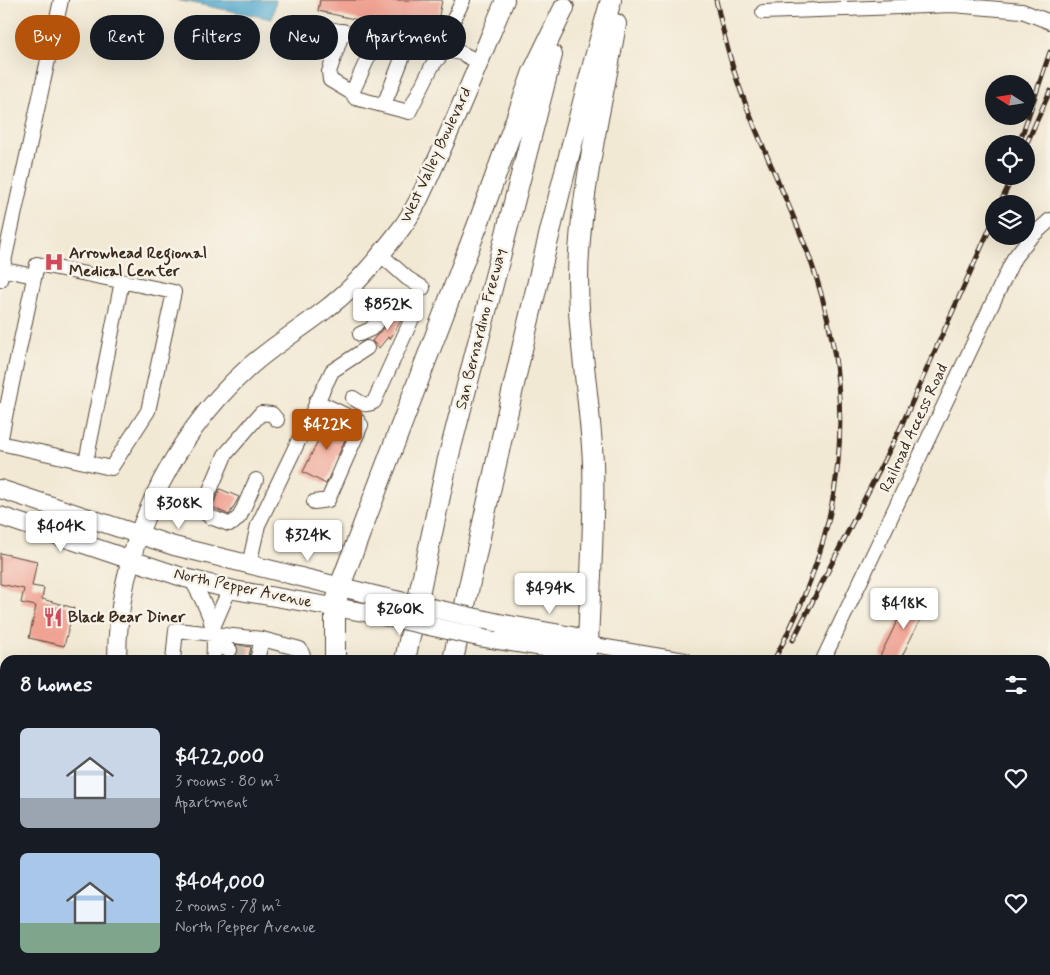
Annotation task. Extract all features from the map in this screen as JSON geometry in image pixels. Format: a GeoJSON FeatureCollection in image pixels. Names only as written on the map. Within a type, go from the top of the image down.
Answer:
{"type":"FeatureCollection","features":[{"type":"Feature","properties":{"kind":"highway"},"geometry":{"type":"LineString","coordinates":[[454,655],[493,476],[574,131],[611,0]]}},
{"type":"Feature","properties":{"kind":"highway"},"geometry":{"type":"LineString","coordinates":[[586,652],[593,463],[579,307],[579,253],[584,204],[620,0]]}},
{"type":"Feature","properties":{"kind":"highway"},"geometry":{"type":"LineString","coordinates":[[335,655],[336,607],[340,586],[482,216],[533,72],[565,4]]}},
{"type":"Feature","properties":{"kind":"highway","name":"San Bernardino Freeway"},"geometry":{"type":"LineString","coordinates":[[406,655],[447,463],[565,4]]}},
{"type":"Feature","properties":{"kind":"main road","name":"West Valley Boulevard"},"geometry":{"type":"LineString","coordinates":[[117,655],[119,627],[132,559],[162,481],[189,434],[220,393],[249,366],[332,305],[402,228],[426,184],[506,0]]}},
{"type":"Feature","properties":{"kind":"main road","name":"North Pepper Avenue"},"geometry":{"type":"LineString","coordinates":[[0,489],[141,533],[174,546],[378,596],[434,618]]}},
{"type":"Feature","properties":{"kind":"main road","name":"North Pepper Avenue"},"geometry":{"type":"LineString","coordinates":[[0,516],[191,579],[234,590],[375,614],[434,618]]}},
{"type":"Feature","properties":{"kind":"main road"},"geometry":{"type":"LineString","coordinates":[[434,618],[496,631],[572,636],[586,652]]}},
{"type":"Feature","properties":{"kind":"street"},"geometry":{"type":"LineString","coordinates":[[34,276],[1,273],[61,0]]}},
{"type":"Feature","properties":{"kind":"street"},"geometry":{"type":"LineString","coordinates":[[456,15],[463,0]]}},
{"type":"Feature","properties":{"kind":"street"},"geometry":{"type":"LineString","coordinates":[[763,12],[953,5],[1006,8],[1050,22]]}},
{"type":"Feature","properties":{"kind":"street"},"geometry":{"type":"LineString","coordinates":[[338,30],[348,32]]}},
{"type":"Feature","properties":{"kind":"street"},"geometry":{"type":"LineString","coordinates":[[343,31],[329,72],[330,80],[352,93],[355,98],[409,112],[412,110],[432,66],[437,60]]}},
{"type":"Feature","properties":{"kind":"street"},"geometry":{"type":"LineString","coordinates":[[466,56],[479,62]]}},
{"type":"Feature","properties":{"kind":"street"},"geometry":{"type":"LineString","coordinates":[[352,93],[367,60]]}},
{"type":"Feature","properties":{"kind":"street"},"geometry":{"type":"LineString","coordinates":[[384,105],[401,60]]}},
{"type":"Feature","properties":{"kind":"street","name":"Railroad Access Road"},"geometry":{"type":"LineString","coordinates":[[825,655],[1014,258],[1029,239],[1050,220]]}},
{"type":"Feature","properties":{"kind":"street"},"geometry":{"type":"LineString","coordinates":[[380,254],[407,278],[423,288]]}},
{"type":"Feature","properties":{"kind":"street"},"geometry":{"type":"LineString","coordinates":[[37,264],[174,292],[148,411],[111,468],[0,443],[3,411],[34,276],[37,264]]}},
{"type":"Feature","properties":{"kind":"street"},"geometry":{"type":"LineString","coordinates":[[86,462],[122,281]]}},
{"type":"Feature","properties":{"kind":"street"},"geometry":{"type":"LineString","coordinates":[[353,398],[362,404],[368,405],[374,402],[414,312],[412,304],[405,299],[392,304],[371,329],[360,334]]}},
{"type":"Feature","properties":{"kind":"street"},"geometry":{"type":"LineString","coordinates":[[248,565],[258,524],[332,371],[367,348]]}},
{"type":"Feature","properties":{"kind":"street"},"geometry":{"type":"LineString","coordinates":[[314,502],[328,500],[361,425],[358,421],[316,401]]}},
{"type":"Feature","properties":{"kind":"street"},"geometry":{"type":"LineString","coordinates":[[256,480],[240,516],[233,523],[228,524],[210,517],[202,509],[225,455],[261,413],[272,414],[277,420]]}},
{"type":"Feature","properties":{"kind":"street"},"geometry":{"type":"LineString","coordinates":[[191,579],[204,600],[213,641]]}},
{"type":"Feature","properties":{"kind":"street"},"geometry":{"type":"LineString","coordinates":[[213,641],[227,595],[234,590]]}},
{"type":"Feature","properties":{"kind":"street"},"geometry":{"type":"LineString","coordinates":[[174,655],[176,630],[213,641],[230,650]]}},
{"type":"Feature","properties":{"kind":"street"},"geometry":{"type":"LineString","coordinates":[[213,641],[262,639],[300,649],[303,655]]}},
{"type":"Feature","properties":{"kind":"street"},"geometry":{"type":"LineString","coordinates":[[256,655],[262,639]]}},
{"type":"Feature","properties":{"kind":"street"},"geometry":{"type":"LineString","coordinates":[[586,652],[623,655]]}},
{"type":"Feature","properties":{"kind":"water"},"geometry":{"type":"Polygon","coordinates":[[[177,0],[276,0],[273,15],[270,15],[270,19],[260,17],[260,15],[177,0]]]}},
{"type":"Feature","properties":{"kind":"building"},"geometry":{"type":"Polygon","coordinates":[[[320,0],[442,0],[439,15],[348,15],[348,18],[318,11],[320,0]]]}},
{"type":"Feature","properties":{"kind":"building"},"geometry":{"type":"Polygon","coordinates":[[[396,313],[402,319],[390,339],[388,337],[379,348],[372,341],[396,313]]]}},
{"type":"Feature","properties":{"kind":"building"},"geometry":{"type":"Polygon","coordinates":[[[329,417],[350,428],[326,484],[303,472],[329,417]]]}},
{"type":"Feature","properties":{"kind":"building"},"geometry":{"type":"Polygon","coordinates":[[[220,489],[239,497],[229,515],[212,507],[220,489]]]}},
{"type":"Feature","properties":{"kind":"building"},"geometry":{"type":"Polygon","coordinates":[[[0,553],[37,561],[32,586],[44,588],[42,599],[74,608],[64,646],[29,638],[36,606],[21,603],[24,589],[0,584],[0,553]]]}},
{"type":"Feature","properties":{"kind":"building"},"geometry":{"type":"Polygon","coordinates":[[[909,597],[927,606],[902,655],[880,655],[909,597]]]}},
{"type":"Feature","properties":{"kind":"building"},"geometry":{"type":"Polygon","coordinates":[[[237,645],[251,647],[249,655],[238,655],[239,652],[237,645]]]}},
{"type":"Feature","properties":{"kind":"tunnel"},"geometry":{"type":"LineString","coordinates":[[230,650],[251,655]]}},
{"type":"Feature","properties":{"kind":"railway"},"geometry":{"type":"LineString","coordinates":[[716,0],[737,80],[809,256],[825,309],[836,361],[840,412],[838,462],[830,511],[817,561],[798,610],[776,655]]}},
{"type":"Feature","properties":{"kind":"railway"},"geometry":{"type":"LineString","coordinates":[[1022,135],[1050,52]]}},
{"type":"Feature","properties":{"kind":"railway"},"geometry":{"type":"LineString","coordinates":[[1030,135],[1050,91]]}},
{"type":"Feature","properties":{"kind":"railway"},"geometry":{"type":"LineString","coordinates":[[1004,195],[1009,185]]}},
{"type":"Feature","properties":{"kind":"railway"},"geometry":{"type":"LineString","coordinates":[[793,640],[900,429],[985,239]]}},
{"type":"Feature","properties":{"kind":"place","name":"Arrowhead Regional Medical Center"},"geometry":{"type":"Point","coordinates":[54,262]}},
{"type":"Feature","properties":{"kind":"place","name":"Black Bear Diner"},"geometry":{"type":"Point","coordinates":[53,617]}}]}
